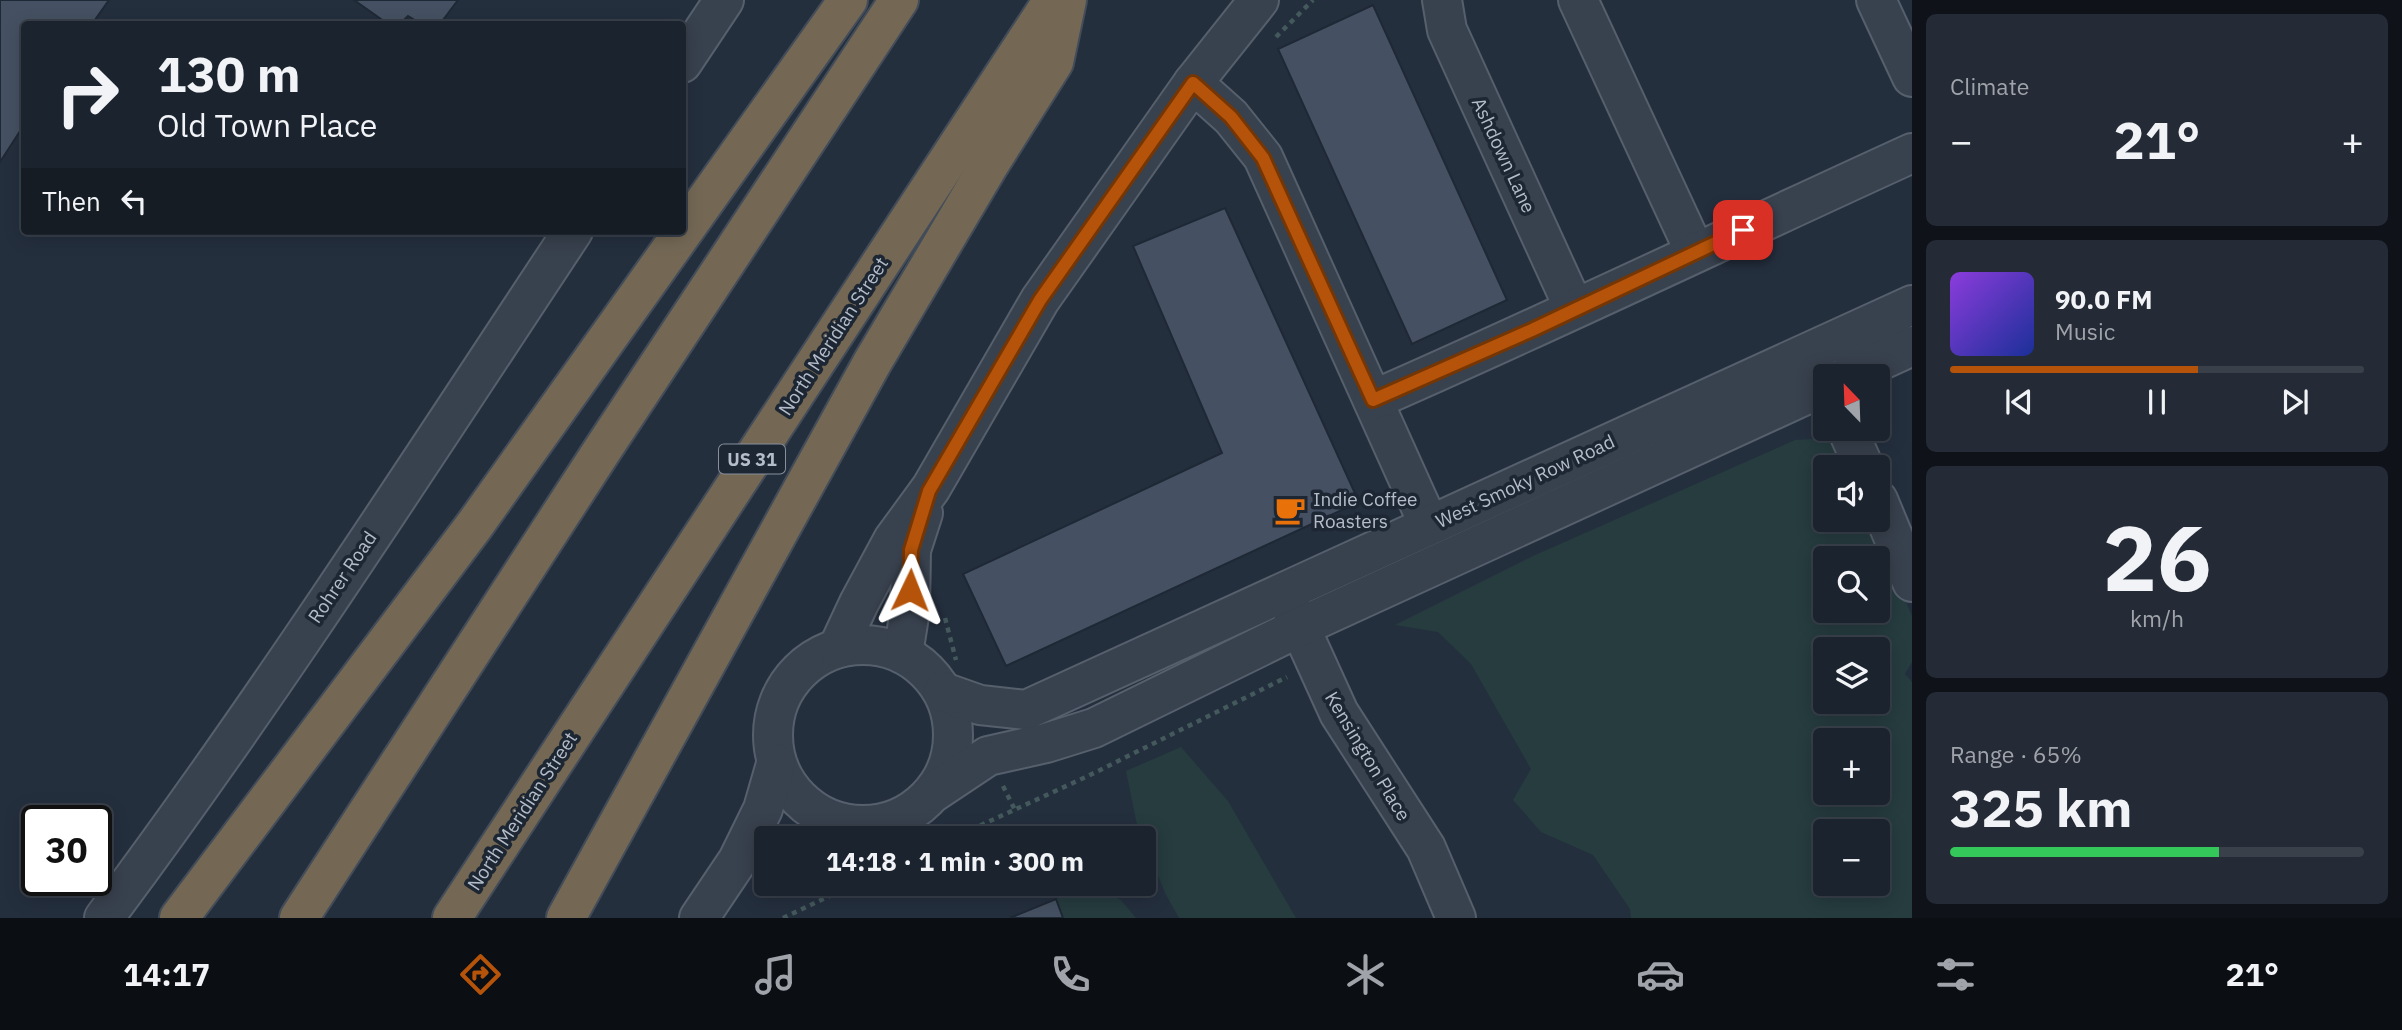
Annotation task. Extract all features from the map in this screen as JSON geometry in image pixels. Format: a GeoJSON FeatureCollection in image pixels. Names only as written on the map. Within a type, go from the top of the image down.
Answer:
{"type":"FeatureCollection","features":[{"type":"Feature","properties":{"kind":"highway"},"geometry":{"type":"LineString","coordinates":[[686,228],[848,0]]}},
{"type":"Feature","properties":{"kind":"highway"},"geometry":{"type":"LineString","coordinates":[[299,918],[601,452],[900,0]]}},
{"type":"Feature","properties":{"kind":"highway","name":"North Meridian Street"},"geometry":{"type":"LineString","coordinates":[[452,918],[1053,0]]}},
{"type":"Feature","properties":{"kind":"highway"},"geometry":{"type":"LineString","coordinates":[[566,918],[872,363],[989,165],[1054,62],[1067,0]]}},
{"type":"Feature","properties":{"kind":"highway"},"geometry":{"type":"LineString","coordinates":[[179,918],[482,515],[681,235]]}},
{"type":"Feature","properties":{"kind":"street"},"geometry":{"type":"LineString","coordinates":[[686,58],[724,0]]}},
{"type":"Feature","properties":{"kind":"street"},"geometry":{"type":"LineString","coordinates":[[838,648],[893,540],[929,491],[1040,300],[1193,83],[1259,0]]}},
{"type":"Feature","properties":{"kind":"street","name":"Ashdown Lane"},"geometry":{"type":"LineString","coordinates":[[1442,0],[1447,30],[1574,308]]}},
{"type":"Feature","properties":{"kind":"street"},"geometry":{"type":"LineString","coordinates":[[1578,0],[1695,252]]}},
{"type":"Feature","properties":{"kind":"street"},"geometry":{"type":"LineString","coordinates":[[1876,0],[1912,77]]}},
{"type":"Feature","properties":{"kind":"street"},"geometry":{"type":"LineString","coordinates":[[1193,83],[1231,117],[1263,158],[1429,526]]}},
{"type":"Feature","properties":{"kind":"street"},"geometry":{"type":"LineString","coordinates":[[1373,400],[1532,330],[1574,308],[1912,153]]}},
{"type":"Feature","properties":{"kind":"street","name":"Rohrer Road"},"geometry":{"type":"LineString","coordinates":[[104,918],[329,598],[570,235]]}},
{"type":"Feature","properties":{"kind":"street","name":"West Smoky Row Road"},"geometry":{"type":"LineString","coordinates":[[953,681],[980,705],[1026,710],[1912,305]]}},
{"type":"Feature","properties":{"kind":"street"},"geometry":{"type":"LineString","coordinates":[[1873,364],[1912,346]]}},
{"type":"Feature","properties":{"kind":"street","name":"West Smoky Row Road"},"geometry":{"type":"LineString","coordinates":[[934,792],[988,755],[1046,743],[1094,728],[1300,627],[1813,392]]}},
{"type":"Feature","properties":{"kind":"street"},"geometry":{"type":"LineString","coordinates":[[903,654],[909,610],[911,550],[929,491]]}},
{"type":"Feature","properties":{"kind":"street"},"geometry":{"type":"LineString","coordinates":[[1890,529],[1912,582]]}},
{"type":"Feature","properties":{"kind":"street","name":"Kensington Place"},"geometry":{"type":"LineString","coordinates":[[1284,591],[1315,663],[1349,730],[1426,848],[1457,918]]}},
{"type":"Feature","properties":{"kind":"street"},"geometry":{"type":"LineString","coordinates":[[860,645],[882,647],[903,654],[953,681],[954,743],[947,769],[934,792],[914,810],[890,822],[864,826],[837,823],[811,810],[797,797],[790,790],[776,764],[772,735],[777,707],[790,681],[812,660],[838,648],[860,645]]}},
{"type":"Feature","properties":{"kind":"street"},"geometry":{"type":"LineString","coordinates":[[700,918],[738,860],[763,809],[776,764]]}},
{"type":"Feature","properties":{"kind":"street"},"geometry":{"type":"LineString","coordinates":[[830,826],[837,823]]}},
{"type":"Feature","properties":{"kind":"street"},"geometry":{"type":"LineString","coordinates":[[700,918],[754,872]]}},
{"type":"Feature","properties":{"kind":"path"},"geometry":{"type":"LineString","coordinates":[[1275,39],[1313,0]]}},
{"type":"Feature","properties":{"kind":"path"},"geometry":{"type":"LineString","coordinates":[[943,613],[956,659],[953,681]]}},
{"type":"Feature","properties":{"kind":"path"},"geometry":{"type":"LineString","coordinates":[[979,826],[1088,776],[1315,663]]}},
{"type":"Feature","properties":{"kind":"path"},"geometry":{"type":"LineString","coordinates":[[783,918],[830,896]]}},
{"type":"Feature","properties":{"kind":"green space"},"geometry":{"type":"Polygon","coordinates":[[[1795,440],[1832,441],[1839,455],[1813,455],[1813,532],[1876,532],[1882,546],[1813,546],[1813,623],[1890,623],[1890,564],[1912,616],[1912,662],[1905,674],[1912,682],[1912,918],[1631,918],[1630,909],[1593,855],[1541,832],[1513,800],[1531,769],[1471,664],[1438,632],[1395,625],[1533,556],[1795,440]]]}},
{"type":"Feature","properties":{"kind":"green space"},"geometry":{"type":"Polygon","coordinates":[[[1181,747],[1228,801],[1296,918],[1179,918],[1156,871],[1156,826],[1137,826],[1126,771],[1181,747]]]}},
{"type":"Feature","properties":{"kind":"green space"},"geometry":{"type":"Polygon","coordinates":[[[1064,896],[1113,896],[1121,900],[1136,918],[1063,918],[1056,899],[1064,896]]]}},
{"type":"Feature","properties":{"kind":"building"},"geometry":{"type":"Polygon","coordinates":[[[0,0],[109,0],[94,21],[21,21],[21,130],[0,162],[0,0]]]}},
{"type":"Feature","properties":{"kind":"building"},"geometry":{"type":"Polygon","coordinates":[[[354,0],[458,0],[442,21],[416,21],[408,16],[403,21],[384,21],[354,0]]]}},
{"type":"Feature","properties":{"kind":"building"},"geometry":{"type":"Polygon","coordinates":[[[1373,5],[1507,300],[1412,344],[1278,49],[1373,5]]]}},
{"type":"Feature","properties":{"kind":"building"},"geometry":{"type":"Polygon","coordinates":[[[1225,208],[1359,502],[1006,666],[963,574],[1222,453],[1133,246],[1225,208]]]}},
{"type":"Feature","properties":{"kind":"building"},"geometry":{"type":"Polygon","coordinates":[[[1056,899],[1063,918],[1010,918],[1056,899]]]}},
{"type":"Feature","properties":{"kind":"place","name":"Indie Coffee Roasters"},"geometry":{"type":"Point","coordinates":[1290,510]}},
{"type":"Feature","properties":{"kind":"route"},"geometry":{"type":"LineString","coordinates":[[910,590],[911,550],[929,491],[1040,300],[1193,83],[1231,117],[1263,158],[1373,400],[1532,330],[1743,230]]}}]}
